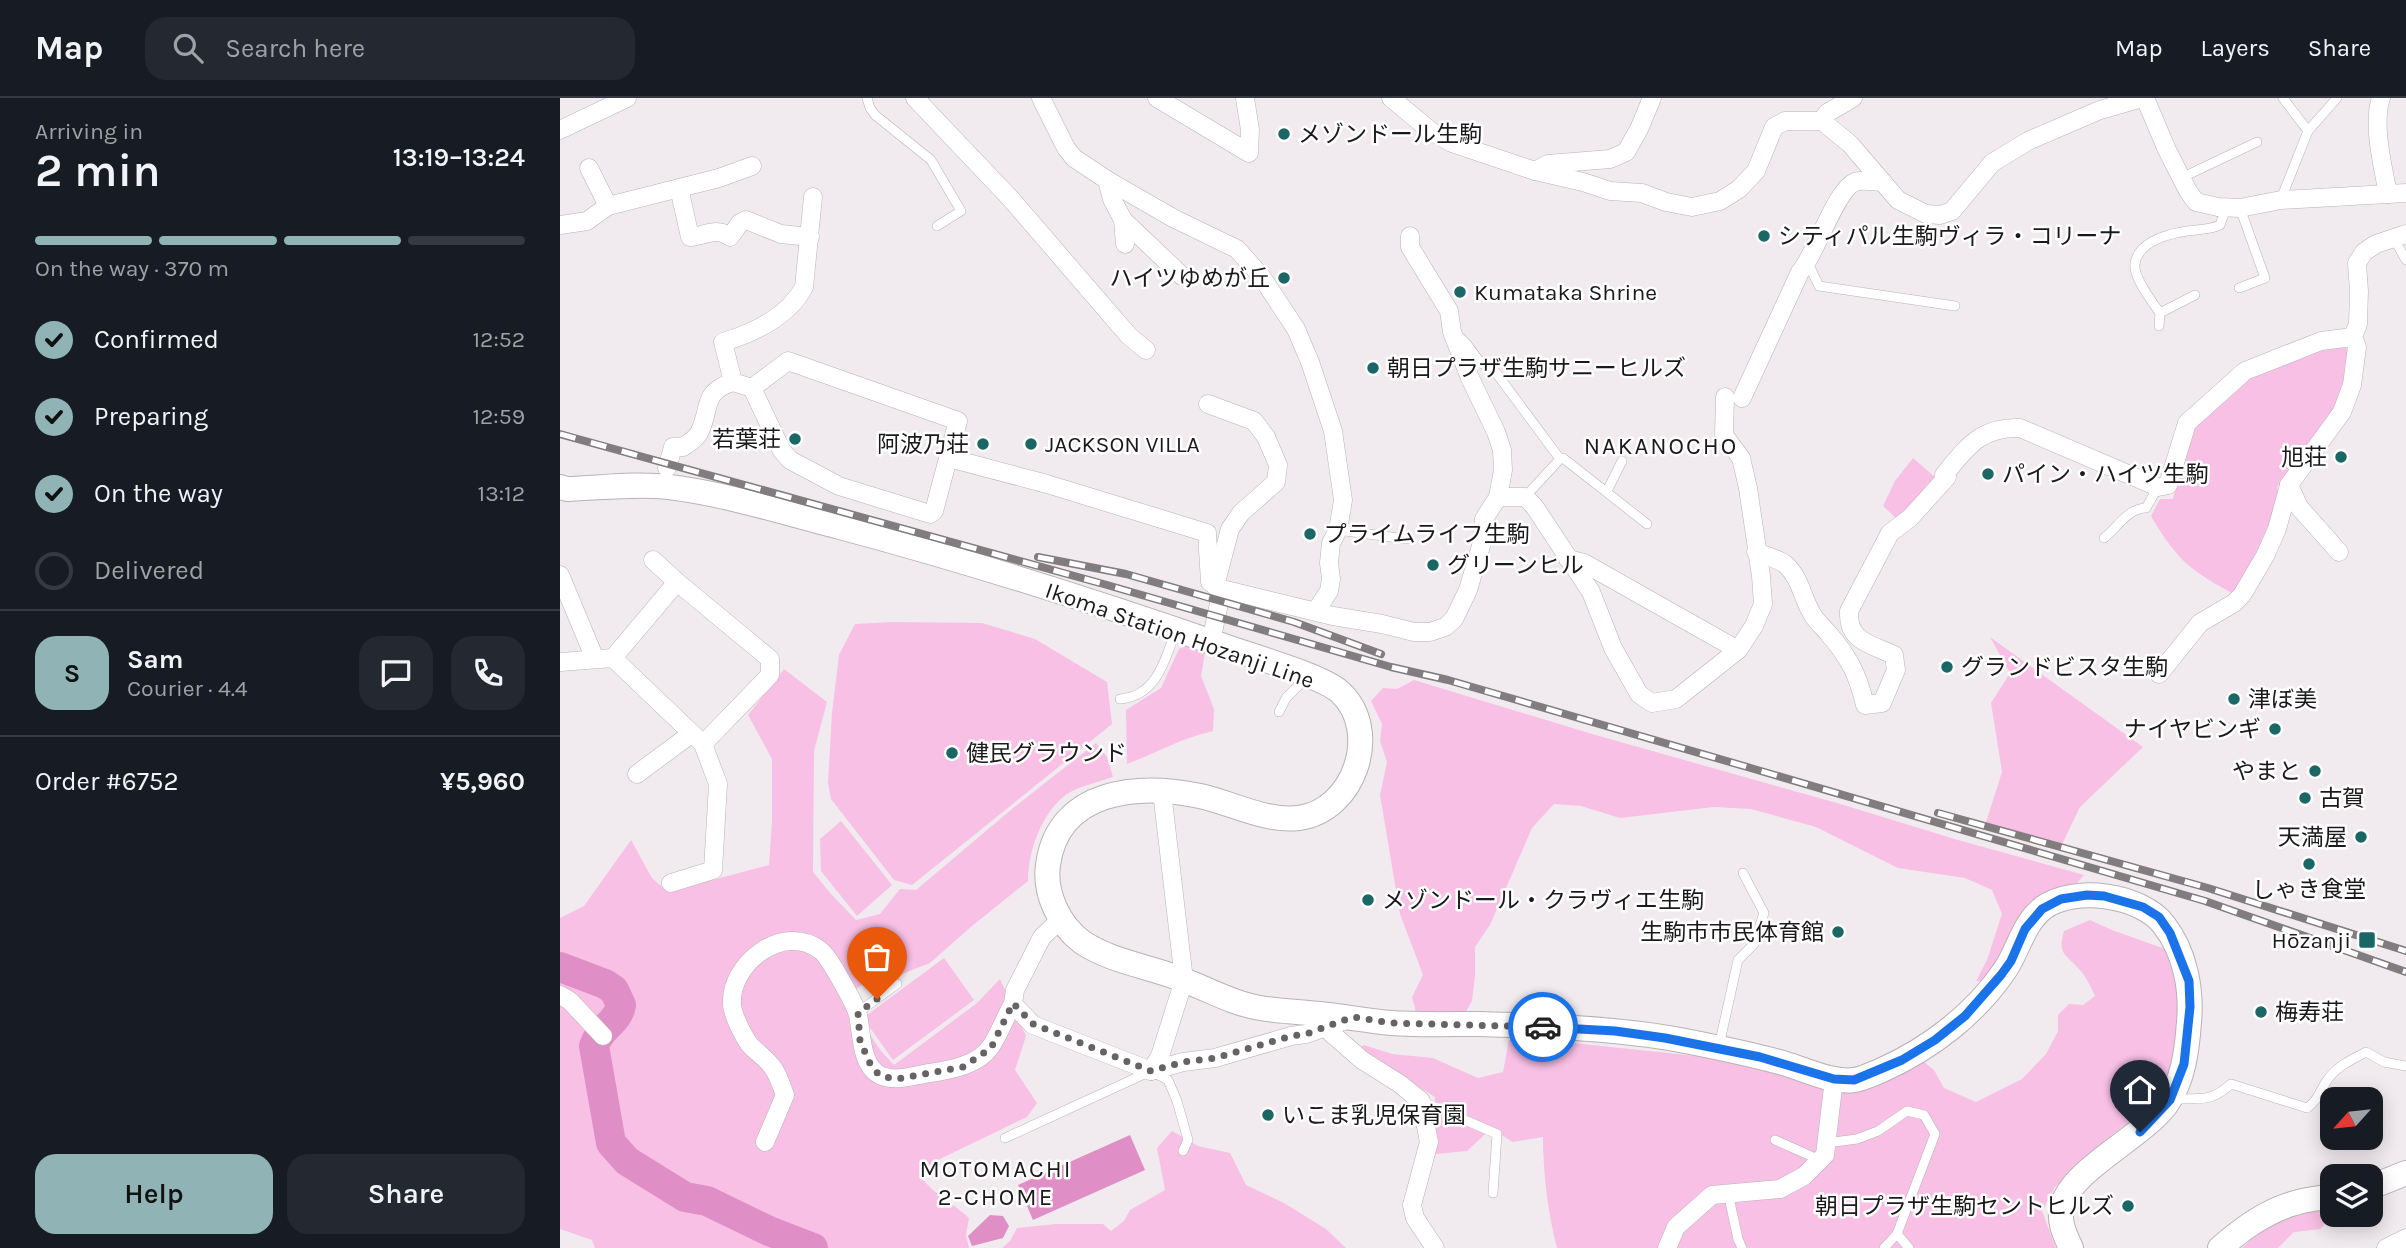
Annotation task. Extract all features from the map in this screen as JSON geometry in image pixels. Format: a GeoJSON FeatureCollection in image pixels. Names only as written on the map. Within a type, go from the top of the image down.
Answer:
{"type":"FeatureCollection","features":[{"type":"Feature","properties":{"kind":"main road","name":"Ikoma Station Hozanji Line"},"geometry":{"type":"LineString","coordinates":[[560,486],[567,489],[660,478],[867,535],[1177,629],[1308,675],[1339,691],[1353,711],[1361,734],[1359,760],[1346,788],[1328,807],[1304,818],[1273,817],[1195,795],[1122,792],[1098,798],[1077,809],[1062,828],[1051,852],[1047,872],[1051,897],[1061,919],[1075,936],[1087,945],[1116,958],[1184,980],[1212,994],[1256,1007],[1342,1022],[1514,1025],[1615,1031],[1718,1048],[1801,1068],[1834,1079],[1854,1080],[1902,1060],[1935,1040],[1965,1016],[1991,989],[2011,961],[2025,929],[2042,909],[2061,899],[2087,895],[2104,896],[2143,907],[2159,917],[2170,933],[2189,981],[2190,1007],[2184,1064],[2170,1100],[2140,1132],[2098,1162],[2078,1181],[2063,1201],[2061,1217],[2071,1248]]}},
{"type":"Feature","properties":{"kind":"main road"},"geometry":{"type":"LineString","coordinates":[[2383,1182],[2406,1173]]}},
{"type":"Feature","properties":{"kind":"main road"},"geometry":{"type":"LineString","coordinates":[[2220,1248],[2253,1222],[2277,1209],[2296,1202],[2320,1198]]}},
{"type":"Feature","properties":{"kind":"street"},"geometry":{"type":"LineString","coordinates":[[560,130],[627,98]]}},
{"type":"Feature","properties":{"kind":"street"},"geometry":{"type":"LineString","coordinates":[[915,98],[1010,198],[1129,337],[1146,350]]}},
{"type":"Feature","properties":{"kind":"street"},"geometry":{"type":"LineString","coordinates":[[1041,98],[1066,148],[1074,158],[1173,218],[1237,249],[1261,276],[1296,329],[1333,431],[1343,500],[1338,530],[1331,543],[1329,591],[1316,611]]}},
{"type":"Feature","properties":{"kind":"street"},"geometry":{"type":"LineString","coordinates":[[1157,98],[1249,153],[1250,130],[1245,98]]}},
{"type":"Feature","properties":{"kind":"street"},"geometry":{"type":"LineString","coordinates":[[1391,98],[1432,132],[1452,143],[1535,171],[1610,191],[1642,193],[1692,207],[1720,201],[1739,189],[1756,171],[1774,127],[1785,121],[1822,121],[1850,144],[1898,201],[1926,214],[1940,215],[1952,211],[1992,163],[2006,153],[2076,119],[2143,98],[2181,178],[2196,202],[2233,208],[2281,200],[2397,193],[2379,149],[2381,98]]}},
{"type":"Feature","properties":{"kind":"street"},"geometry":{"type":"LineString","coordinates":[[1535,171],[1548,164],[1610,159],[1626,152],[1639,130],[1652,98]]}},
{"type":"Feature","properties":{"kind":"street"},"geometry":{"type":"LineString","coordinates":[[1822,121],[1827,113],[1853,98]]}},
{"type":"Feature","properties":{"kind":"street"},"geometry":{"type":"LineString","coordinates":[[560,225],[587,221],[608,205],[719,178],[752,166]]}},
{"type":"Feature","properties":{"kind":"street"},"geometry":{"type":"LineString","coordinates":[[589,169],[608,205]]}},
{"type":"Feature","properties":{"kind":"street"},"geometry":{"type":"LineString","coordinates":[[1107,180],[1112,199],[1123,220],[1182,276]]}},
{"type":"Feature","properties":{"kind":"street"},"geometry":{"type":"LineString","coordinates":[[1498,497],[1525,497],[1534,506],[1591,592],[1613,648],[1640,694],[1652,703],[1676,699],[1738,650],[1754,626],[1763,604],[1748,488],[1741,458],[1724,435],[1733,397],[1800,272],[1808,263],[1846,188],[1861,181],[1883,182]]}},
{"type":"Feature","properties":{"kind":"street"},"geometry":{"type":"LineString","coordinates":[[679,188],[690,237],[711,231],[730,237],[740,223],[746,220],[781,234],[810,237]]}},
{"type":"Feature","properties":{"kind":"street"},"geometry":{"type":"LineString","coordinates":[[733,382],[723,342],[759,327],[789,309],[804,287],[813,197]]}},
{"type":"Feature","properties":{"kind":"street"},"geometry":{"type":"LineString","coordinates":[[1123,220],[1125,244]]}},
{"type":"Feature","properties":{"kind":"street"},"geometry":{"type":"LineString","coordinates":[[949,458],[1046,484],[1207,533],[1210,583],[1219,587],[1333,616],[1414,632],[1430,632],[1445,627],[1454,619],[1468,590],[1481,546],[1484,519],[1498,497],[1503,470],[1502,450],[1452,332],[1449,311],[1410,247],[1410,236]]}},
{"type":"Feature","properties":{"kind":"street"},"geometry":{"type":"LineString","coordinates":[[2159,674],[2200,623],[2234,603],[2242,595],[2277,529],[2289,485],[2342,412],[2352,384],[2357,347],[2353,337],[2358,324],[2357,263],[2364,252],[2376,244],[2401,236]]}},
{"type":"Feature","properties":{"kind":"street"},"geometry":{"type":"LineString","coordinates":[[1756,552],[1784,563],[1792,572],[1800,582],[1805,602],[1814,618],[1839,648],[1858,677],[1865,705],[1882,703],[1896,670],[1894,655],[1857,638],[1848,625],[1849,611],[1890,533],[1910,518],[1975,438],[2004,427],[2020,428],[2158,487],[2168,485],[2187,423],[2245,371],[2321,341],[2353,337]]}},
{"type":"Feature","properties":{"kind":"street"},"geometry":{"type":"LineString","coordinates":[[660,478],[673,447],[683,447],[700,433],[708,400],[715,391],[733,382],[752,388],[782,451],[790,460],[839,486],[930,514],[934,512],[958,421],[789,361],[752,388]]}},
{"type":"Feature","properties":{"kind":"street"},"geometry":{"type":"LineString","coordinates":[[1208,404],[1254,421],[1266,438],[1278,466],[1276,482],[1241,513],[1230,529],[1210,642]]}},
{"type":"Feature","properties":{"kind":"street"},"geometry":{"type":"LineString","coordinates":[[2289,485],[2299,507],[2339,552]]}},
{"type":"Feature","properties":{"kind":"street"},"geometry":{"type":"LineString","coordinates":[[1568,559],[1584,563],[1738,650]]}},
{"type":"Feature","properties":{"kind":"street"},"geometry":{"type":"LineString","coordinates":[[637,774],[697,739],[770,675],[770,659],[653,560]]}},
{"type":"Feature","properties":{"kind":"street"},"geometry":{"type":"LineString","coordinates":[[560,575],[604,658],[697,739],[718,784],[713,870],[671,883]]}},
{"type":"Feature","properties":{"kind":"street"},"geometry":{"type":"LineString","coordinates":[[560,662],[604,658],[677,583]]}},
{"type":"Feature","properties":{"kind":"street"},"geometry":{"type":"LineString","coordinates":[[1151,1071],[1160,1056],[1184,980],[1162,792]]}},
{"type":"Feature","properties":{"kind":"street"},"geometry":{"type":"LineString","coordinates":[[765,1142],[785,1096],[774,1069],[748,1043],[732,1010],[731,991],[740,973],[761,951],[781,940],[800,941],[821,950],[858,1013],[860,1041],[872,1068],[881,1076],[896,1079],[963,1067],[991,1048],[1013,1003],[1015,990],[1042,937],[1061,919]]}},
{"type":"Feature","properties":{"kind":"street"},"geometry":{"type":"LineString","coordinates":[[560,995],[601,1033]]}},
{"type":"Feature","properties":{"kind":"street"},"geometry":{"type":"LineString","coordinates":[[1013,1003],[1033,1024],[1151,1071],[1183,1062],[1215,1058],[1342,1022]]}},
{"type":"Feature","properties":{"kind":"street"},"geometry":{"type":"LineString","coordinates":[[1342,1022],[1331,1033],[1362,1060],[1422,1101],[1429,1142],[1412,1205],[1415,1218],[1435,1248]]}},
{"type":"Feature","properties":{"kind":"street"},"geometry":{"type":"LineString","coordinates":[[1667,1248],[1676,1227],[1712,1195],[1780,1189],[1804,1175],[1823,1151],[1834,1079]]}},
{"type":"Feature","properties":{"kind":"street"},"geometry":{"type":"LineString","coordinates":[[2386,1248],[2406,1238]]}},
{"type":"Feature","properties":{"kind":"lane"},"geometry":{"type":"LineString","coordinates":[[867,98],[875,114],[931,160],[961,211],[937,226]]}},
{"type":"Feature","properties":{"kind":"lane"},"geometry":{"type":"LineString","coordinates":[[2283,98],[2308,131]]}},
{"type":"Feature","properties":{"kind":"lane"},"geometry":{"type":"LineString","coordinates":[[2281,200],[2308,131],[2337,98]]}},
{"type":"Feature","properties":{"kind":"lane"},"geometry":{"type":"LineString","coordinates":[[2181,178],[2257,142]]}},
{"type":"Feature","properties":{"kind":"lane"},"geometry":{"type":"LineString","coordinates":[[2159,326],[2160,313],[2136,274],[2134,263],[2143,248],[2170,234],[2220,225],[2233,208],[2265,278],[2239,288]]}},
{"type":"Feature","properties":{"kind":"lane"},"geometry":{"type":"LineString","coordinates":[[2401,236],[2398,246],[2406,260]]}},
{"type":"Feature","properties":{"kind":"lane"},"geometry":{"type":"LineString","coordinates":[[1808,263],[1819,286],[1955,306]]}},
{"type":"Feature","properties":{"kind":"lane"},"geometry":{"type":"LineString","coordinates":[[2160,313],[2195,295]]}},
{"type":"Feature","properties":{"kind":"lane"},"geometry":{"type":"LineString","coordinates":[[1452,332],[1465,340],[1479,362],[1494,370],[1560,459],[1563,458],[1647,524]]}},
{"type":"Feature","properties":{"kind":"lane"},"geometry":{"type":"LineString","coordinates":[[1525,497],[1560,459]]}},
{"type":"Feature","properties":{"kind":"lane"},"geometry":{"type":"LineString","coordinates":[[1607,491],[1622,461]]}},
{"type":"Feature","properties":{"kind":"lane"},"geometry":{"type":"LineString","coordinates":[[2104,538],[2116,529],[2128,514],[2139,508],[2146,508],[2158,487]]}},
{"type":"Feature","properties":{"kind":"lane"},"geometry":{"type":"LineString","coordinates":[[1338,530],[1406,539]]}},
{"type":"Feature","properties":{"kind":"lane"},"geometry":{"type":"LineString","coordinates":[[1120,699],[1130,698],[1148,689],[1159,673],[1177,629]]}},
{"type":"Feature","properties":{"kind":"lane"},"geometry":{"type":"LineString","coordinates":[[1279,712],[1286,698],[1308,675]]}},
{"type":"Feature","properties":{"kind":"lane"},"geometry":{"type":"LineString","coordinates":[[1718,1048],[1738,960],[1754,944],[1764,913],[1744,873]]}},
{"type":"Feature","properties":{"kind":"lane"},"geometry":{"type":"LineString","coordinates":[[858,1013],[897,984]]}},
{"type":"Feature","properties":{"kind":"lane"},"geometry":{"type":"LineString","coordinates":[[2170,1100],[2191,1097],[2209,1099],[2231,1084],[2307,1108],[2318,1101],[2326,1081],[2342,1064],[2366,1052],[2384,1062],[2406,1066]]}},
{"type":"Feature","properties":{"kind":"lane"},"geometry":{"type":"LineString","coordinates":[[1005,1138],[1151,1071],[1168,1080],[1177,1101],[1188,1140],[1183,1151]]}},
{"type":"Feature","properties":{"kind":"lane"},"geometry":{"type":"LineString","coordinates":[[1422,1101],[1497,1134],[1493,1193]]}},
{"type":"Feature","properties":{"kind":"lane"},"geometry":{"type":"LineString","coordinates":[[1775,1140],[1823,1151],[1878,1132],[1907,1111],[1924,1115],[1935,1134],[1897,1234],[1884,1248]]}},
{"type":"Feature","properties":{"kind":"lane"},"geometry":{"type":"LineString","coordinates":[[1728,1194],[1742,1248]]}},
{"type":"Feature","properties":{"kind":"lane"},"geometry":{"type":"LineString","coordinates":[[1897,1234],[1909,1248]]}},
{"type":"Feature","properties":{"kind":"shaded area"},"geometry":{"type":"Polygon","coordinates":[[[2334,344],[2348,349],[2348,384],[2341,386],[2346,394],[2277,487],[2279,499],[2273,528],[2238,596],[2187,564],[2170,545],[2151,516],[2160,499],[2173,499],[2192,429],[2253,374],[2334,344]]]}},
{"type":"Feature","properties":{"kind":"shaded area"},"geometry":{"type":"Polygon","coordinates":[[[1913,458],[1937,479],[1897,519],[1883,506],[1895,481],[1913,458]]]}},
{"type":"Feature","properties":{"kind":"shaded area","name":"健民グラウンド"},"geometry":{"type":"Polygon","coordinates":[[[982,623],[1035,639],[1107,682],[1112,724],[912,885],[894,880],[831,799],[828,783],[839,655],[855,624],[982,623]]]}},
{"type":"Feature","properties":{"kind":"shaded area"},"geometry":{"type":"Polygon","coordinates":[[[1990,637],[2143,747],[2080,807],[2062,844],[1985,825],[2002,772],[1991,703],[2010,673],[1990,637]]]}},
{"type":"Feature","properties":{"kind":"shaded area"},"geometry":{"type":"Polygon","coordinates":[[[1189,645],[1205,653],[1201,676],[1214,709],[1213,731],[1127,764],[1126,710],[1161,688],[1179,649],[1189,645]]]}},
{"type":"Feature","properties":{"kind":"shaded area"},"geometry":{"type":"Polygon","coordinates":[[[784,669],[827,702],[814,751],[813,872],[856,920],[880,914],[900,889],[916,890],[1096,743],[1107,757],[1113,777],[1067,794],[1043,822],[1033,846],[1028,881],[930,963],[897,976],[884,969],[856,989],[863,1024],[894,1065],[977,1003],[1000,979],[1026,1036],[1015,1070],[1037,1103],[1027,1117],[940,1159],[919,1174],[936,1192],[969,1218],[966,1235],[969,1248],[595,1248],[592,1240],[560,1229],[560,918],[584,906],[631,840],[652,878],[668,892],[769,865],[772,759],[748,715],[784,669]]]}},
{"type":"Feature","properties":{"kind":"shaded area"},"geometry":{"type":"Polygon","coordinates":[[[1414,680],[1592,734],[2084,875],[2077,883],[2049,891],[1983,981],[1976,981],[1987,960],[2002,914],[1992,890],[1965,878],[1898,868],[1816,827],[1751,809],[1714,807],[1620,818],[1581,806],[1554,804],[1532,828],[1490,925],[1475,947],[1472,1001],[1465,1013],[1416,1012],[1412,997],[1423,975],[1400,914],[1380,795],[1387,762],[1380,741],[1382,724],[1371,701],[1383,688],[1397,689],[1414,680]]]}},
{"type":"Feature","properties":{"kind":"shaded area"},"geometry":{"type":"Polygon","coordinates":[[[841,821],[892,885],[857,916],[821,871],[820,839],[841,821]]]}},
{"type":"Feature","properties":{"kind":"shaded area"},"geometry":{"type":"Polygon","coordinates":[[[2090,920],[2165,949],[2179,988],[2175,1059],[2164,1089],[2144,1111],[2114,1133],[2055,1187],[2042,1211],[2056,1248],[1557,1248],[1547,1193],[1543,1137],[1513,1142],[1491,1129],[1467,1151],[1436,1154],[1435,1097],[1357,1049],[1364,1045],[1392,1054],[1433,1058],[1478,1078],[1503,1072],[1509,1040],[1545,1040],[1705,1057],[1861,1091],[1897,1077],[1922,1060],[1934,1070],[1944,1088],[1976,1102],[2022,1079],[2046,1054],[2058,1031],[2058,1015],[2069,1004],[2083,1005],[2095,996],[2082,973],[2062,950],[2064,931],[2090,920]]]}},
{"type":"Feature","properties":{"kind":"shaded area"},"geometry":{"type":"Polygon","coordinates":[[[944,958],[974,1000],[893,1060],[863,1018],[944,958]]]}},
{"type":"Feature","properties":{"kind":"shaded area"},"geometry":{"type":"Polygon","coordinates":[[[1172,1131],[1198,1146],[1230,1153],[1246,1185],[1284,1203],[1326,1229],[1346,1248],[1002,1248],[1010,1241],[1017,1228],[1056,1224],[1103,1224],[1111,1231],[1124,1221],[1130,1210],[1165,1190],[1157,1148],[1172,1131]]]}},
{"type":"Feature","properties":{"kind":"shaded area"},"geometry":{"type":"Polygon","coordinates":[[[1130,1135],[1145,1170],[1033,1220],[1018,1185],[1130,1135]]]}},
{"type":"Feature","properties":{"kind":"shaded area"},"geometry":{"type":"Polygon","coordinates":[[[2318,1207],[2320,1227],[2322,1227],[2294,1232],[2278,1248],[2242,1248],[2267,1225],[2318,1207]]]}},
{"type":"Feature","properties":{"kind":"shaded area"},"geometry":{"type":"Polygon","coordinates":[[[990,1215],[1003,1216],[1009,1226],[1003,1238],[972,1246],[968,1236],[990,1215]]]}},
{"type":"Feature","properties":{"kind":"waterway"},"geometry":{"type":"LineString","coordinates":[[560,967],[605,984],[614,990],[621,1005],[594,1046],[611,1143],[627,1161],[685,1197],[707,1201],[769,1231],[813,1248]]}},
{"type":"Feature","properties":{"kind":"railway"},"geometry":{"type":"LineString","coordinates":[[560,434],[1107,585],[1391,667],[1448,680],[1754,769],[2205,901],[2406,972]]}},
{"type":"Feature","properties":{"kind":"railway"},"geometry":{"type":"LineString","coordinates":[[1038,557],[1126,574],[1294,622],[1381,654]]}},
{"type":"Feature","properties":{"kind":"railway"},"geometry":{"type":"LineString","coordinates":[[1938,813],[2208,888],[2406,951]]}},
{"type":"Feature","properties":{"kind":"way so far"},"geometry":{"type":"LineString","coordinates":[[877,999],[858,1013],[860,1041],[872,1068],[881,1076],[896,1079],[963,1067],[991,1048],[1013,1003],[1033,1024],[1151,1071],[1183,1062],[1215,1058],[1306,1034],[1353,1017],[1392,1023],[1543,1027]]}},
{"type":"Feature","properties":{"kind":"place","name":"メゾンドール生駒"},"geometry":{"type":"Point","coordinates":[1284,134]}},
{"type":"Feature","properties":{"kind":"place","name":"シティパル生駒ヴィラ・コリーナ"},"geometry":{"type":"Point","coordinates":[1764,236]}},
{"type":"Feature","properties":{"kind":"place","name":"ハイツゆめが丘"},"geometry":{"type":"Point","coordinates":[1284,278]}},
{"type":"Feature","properties":{"kind":"place","name":"Kumataka Shrine"},"geometry":{"type":"Point","coordinates":[1460,292]}},
{"type":"Feature","properties":{"kind":"place","name":"朝日プラザ生駒サニーヒルズ"},"geometry":{"type":"Point","coordinates":[1373,368]}},
{"type":"Feature","properties":{"kind":"place","name":"若葉荘"},"geometry":{"type":"Point","coordinates":[795,439]}},
{"type":"Feature","properties":{"kind":"place","name":"阿波乃荘"},"geometry":{"type":"Point","coordinates":[983,444]}},
{"type":"Feature","properties":{"kind":"place","name":"JACKSON VILLA"},"geometry":{"type":"Point","coordinates":[1031,444]}},
{"type":"Feature","properties":{"kind":"place","name":"旭荘"},"geometry":{"type":"Point","coordinates":[2341,457]}},
{"type":"Feature","properties":{"kind":"place","name":"パイン・ハイツ生駒"},"geometry":{"type":"Point","coordinates":[1988,474]}},
{"type":"Feature","properties":{"kind":"place","name":"プライムライフ生駒"},"geometry":{"type":"Point","coordinates":[1310,534]}},
{"type":"Feature","properties":{"kind":"place","name":"グリーンヒル"},"geometry":{"type":"Point","coordinates":[1433,565]}},
{"type":"Feature","properties":{"kind":"place","name":"グランドビスタ生駒"},"geometry":{"type":"Point","coordinates":[1947,667]}},
{"type":"Feature","properties":{"kind":"place","name":"津ぼ美"},"geometry":{"type":"Point","coordinates":[2234,699]}},
{"type":"Feature","properties":{"kind":"place","name":"ナイヤビンギ"},"geometry":{"type":"Point","coordinates":[2275,729]}},
{"type":"Feature","properties":{"kind":"place","name":"健民グラウンド"},"geometry":{"type":"Point","coordinates":[952,753]}},
{"type":"Feature","properties":{"kind":"place","name":"やまと"},"geometry":{"type":"Point","coordinates":[2315,771]}},
{"type":"Feature","properties":{"kind":"place","name":"古賀"},"geometry":{"type":"Point","coordinates":[2305,798]}},
{"type":"Feature","properties":{"kind":"place","name":"天満屋"},"geometry":{"type":"Point","coordinates":[2361,837]}},
{"type":"Feature","properties":{"kind":"place","name":"しゃき食堂"},"geometry":{"type":"Point","coordinates":[2309,864]}},
{"type":"Feature","properties":{"kind":"place","name":"メゾンドール・クラヴィエ生駒"},"geometry":{"type":"Point","coordinates":[1368,900]}},
{"type":"Feature","properties":{"kind":"place","name":"生駒市市民体育館"},"geometry":{"type":"Point","coordinates":[1838,932]}},
{"type":"Feature","properties":{"kind":"place","name":"Hōzanji"},"geometry":{"type":"Point","coordinates":[2367,940]}},
{"type":"Feature","properties":{"kind":"place","name":"梅寿荘"},"geometry":{"type":"Point","coordinates":[2261,1012]}},
{"type":"Feature","properties":{"kind":"place","name":"いこま乳児保育園"},"geometry":{"type":"Point","coordinates":[1268,1115]}},
{"type":"Feature","properties":{"kind":"place","name":"朝日プラザ生駒セントヒルズ"},"geometry":{"type":"Point","coordinates":[2128,1206]}},
{"type":"Feature","properties":{"kind":"district","name":"NAKANOCHO"},"geometry":{"type":"Point","coordinates":[1661,446]}},
{"type":"Feature","properties":{"kind":"district","name":"MOTOMACHI 2-CHOME"},"geometry":{"type":"Point","coordinates":[996,1183]}},
{"type":"Feature","properties":{"kind":"route"},"geometry":{"type":"LineString","coordinates":[[1543,1027],[1615,1031],[1665,1038],[1760,1057],[1834,1079],[1854,1080],[1902,1060],[1935,1040],[1965,1016],[1991,989],[2011,961],[2025,929],[2042,909],[2061,899],[2087,895],[2104,896],[2143,907],[2159,917],[2170,933],[2189,981],[2190,1007],[2184,1064],[2170,1100],[2140,1132]]}}]}
